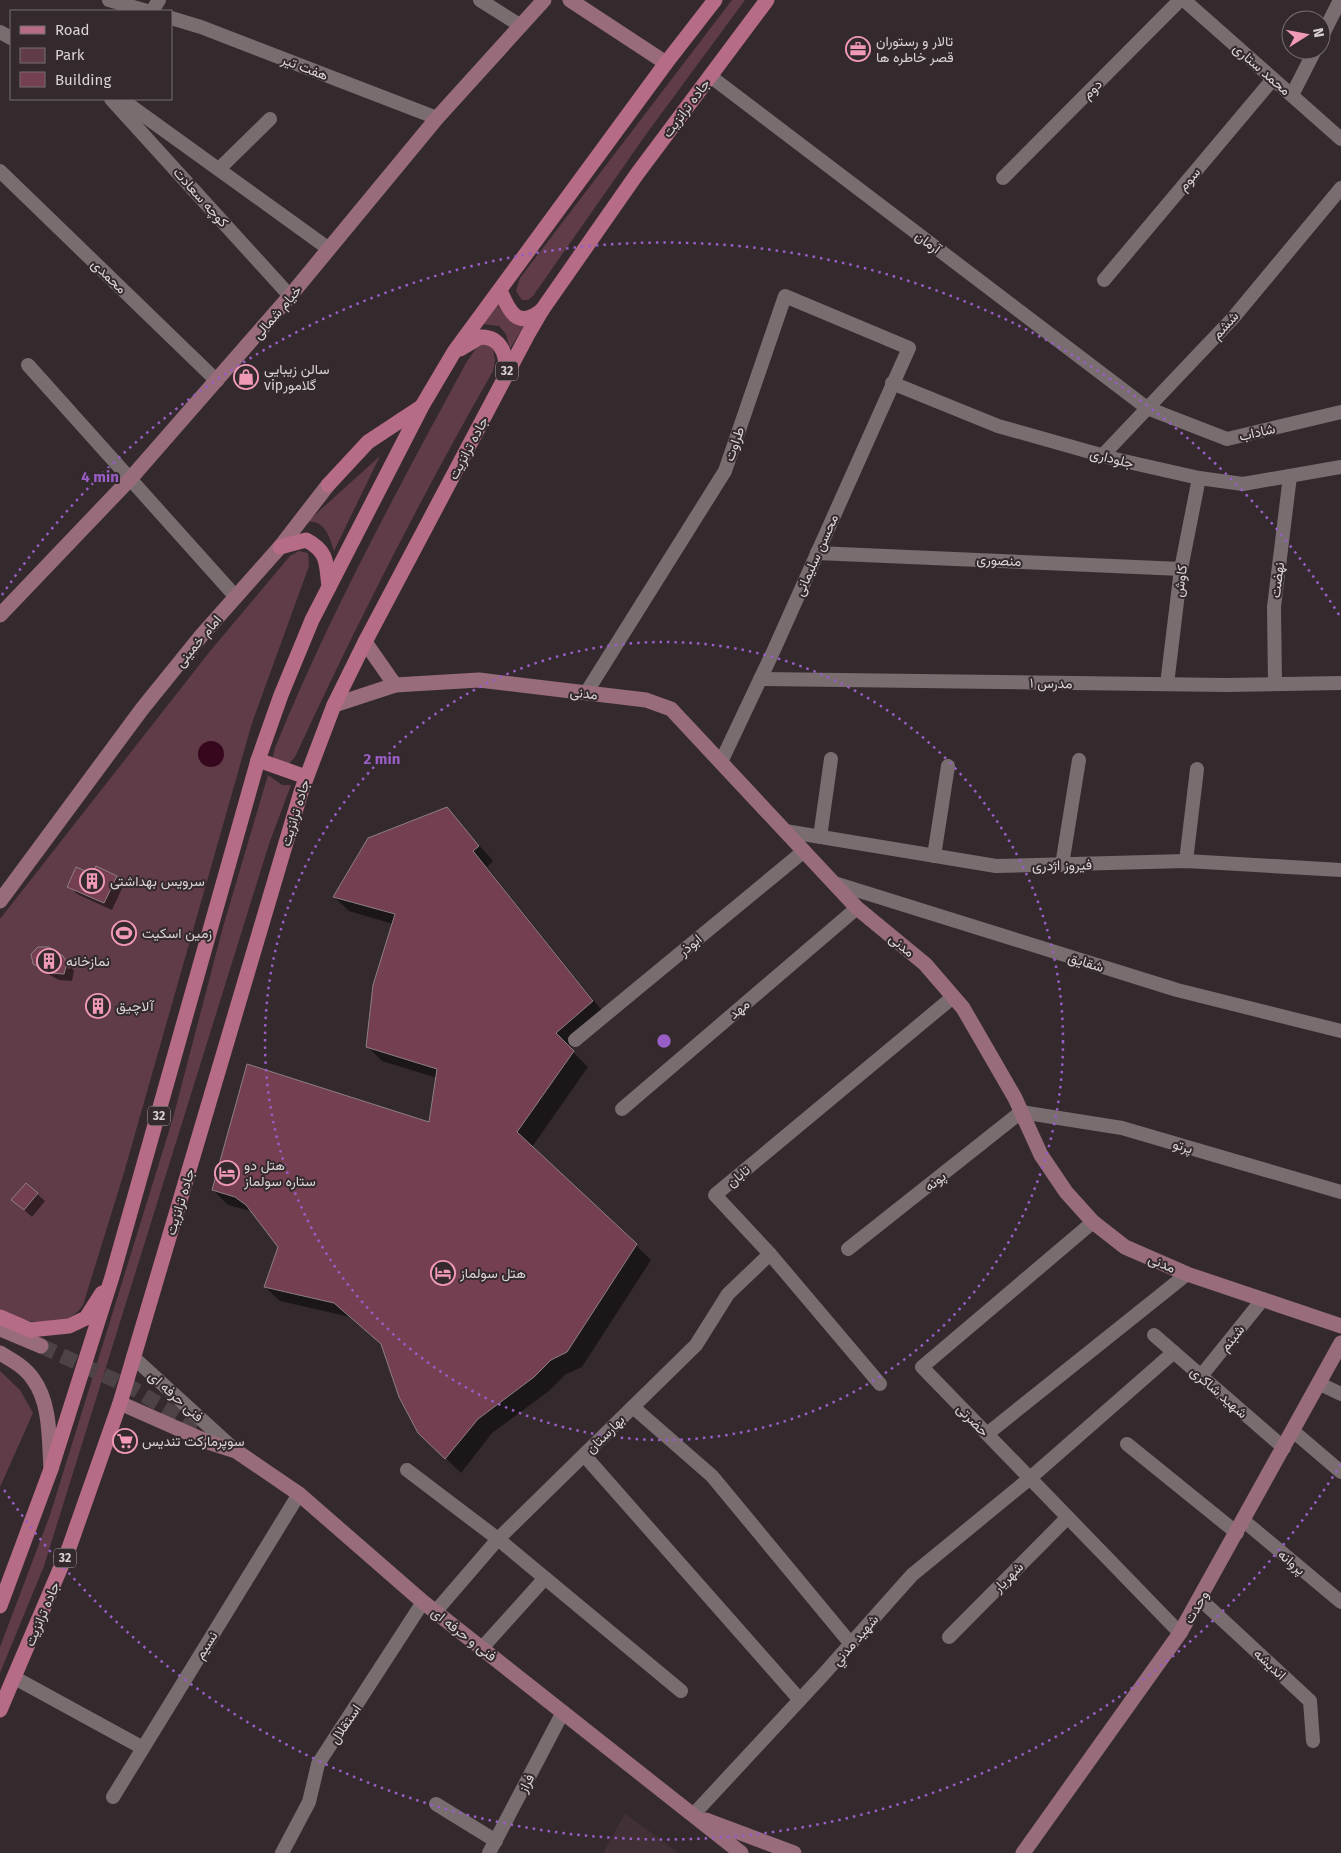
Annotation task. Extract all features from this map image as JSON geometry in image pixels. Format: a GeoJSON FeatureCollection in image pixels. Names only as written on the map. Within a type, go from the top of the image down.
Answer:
{"type":"FeatureCollection","features":[{"type":"Feature","properties":{"kind":"main road","name":"32"},"geometry":{"type":"LineString","coordinates":[[0,1606],[51,1469],[112,1277],[258,760],[281,694],[312,620],[422,406],[454,352],[666,63],[715,0]]}},
{"type":"Feature","properties":{"kind":"main road","name":"جاده ترانزیت"},"geometry":{"type":"LineString","coordinates":[[0,1710],[69,1548],[120,1403],[306,777],[334,706],[365,642],[504,376],[542,310],[637,174],[767,0]]}},
{"type":"Feature","properties":{"kind":"main road"},"geometry":{"type":"LineString","coordinates":[[500,290],[508,309],[515,316],[524,319],[533,317],[542,310]]}},
{"type":"Feature","properties":{"kind":"main road"},"geometry":{"type":"LineString","coordinates":[[454,352],[480,337],[487,337],[502,348],[507,361],[504,376]]}},
{"type":"Feature","properties":{"kind":"main road","name":"امام خمینی"},"geometry":{"type":"LineString","coordinates":[[328,485],[368,442],[422,406]]}},
{"type":"Feature","properties":{"kind":"main road"},"geometry":{"type":"LineString","coordinates":[[280,547],[306,540],[318,547],[326,558],[328,587]]}},
{"type":"Feature","properties":{"kind":"main road"},"geometry":{"type":"LineString","coordinates":[[258,760],[306,777]]}},
{"type":"Feature","properties":{"kind":"main road"},"geometry":{"type":"LineString","coordinates":[[0,1317],[30,1330],[69,1326],[86,1318],[112,1277]]}},
{"type":"Feature","properties":{"kind":"street"},"geometry":{"type":"LineString","coordinates":[[109,0],[144,10]]}},
{"type":"Feature","properties":{"kind":"street"},"geometry":{"type":"LineString","coordinates":[[480,0],[520,26]]}},
{"type":"Feature","properties":{"kind":"street","name":"خیام شمالی"},"geometry":{"type":"LineString","coordinates":[[0,615],[131,478],[217,381],[437,118],[544,0]]}},
{"type":"Feature","properties":{"kind":"street"},"geometry":{"type":"LineString","coordinates":[[570,0],[666,63]]}},
{"type":"Feature","properties":{"kind":"street","name":"محمد ستاری"},"geometry":{"type":"LineString","coordinates":[[1182,0],[1341,139]]}},
{"type":"Feature","properties":{"kind":"street","name":"دوم"},"geometry":{"type":"LineString","coordinates":[[1003,178],[1182,0]]}},
{"type":"Feature","properties":{"kind":"street"},"geometry":{"type":"LineString","coordinates":[[1331,18],[1340,0]]}},
{"type":"Feature","properties":{"kind":"street","name":"هفت تير"},"geometry":{"type":"LineString","coordinates":[[172,18],[201,27],[437,118]]}},
{"type":"Feature","properties":{"kind":"street"},"geometry":{"type":"LineString","coordinates":[[1292,95],[1310,60]]}},
{"type":"Feature","properties":{"kind":"street","name":"آرمان"},"geometry":{"type":"LineString","coordinates":[[710,76],[1147,408]]}},
{"type":"Feature","properties":{"kind":"street","name":"سوم"},"geometry":{"type":"LineString","coordinates":[[1104,280],[1273,79]]}},
{"type":"Feature","properties":{"kind":"street","name":"کوچه سعادت"},"geometry":{"type":"LineString","coordinates":[[112,100],[290,296]]}},
{"type":"Feature","properties":{"kind":"street"},"geometry":{"type":"LineString","coordinates":[[122,100],[329,249]]}},
{"type":"Feature","properties":{"kind":"street"},"geometry":{"type":"LineString","coordinates":[[219,169],[270,119]]}},
{"type":"Feature","properties":{"kind":"street","name":"محمدی"},"geometry":{"type":"LineString","coordinates":[[0,171],[217,381]]}},
{"type":"Feature","properties":{"kind":"street","name":"ششم"},"geometry":{"type":"LineString","coordinates":[[1102,456],[1233,318],[1341,188]]}},
{"type":"Feature","properties":{"kind":"street","name":"طراوت"},"geometry":{"type":"LineString","coordinates":[[586,693],[725,471],[785,296],[909,348]]}},
{"type":"Feature","properties":{"kind":"street","name":"محسن سلیمانی"},"geometry":{"type":"LineString","coordinates":[[721,762],[909,348]]}},
{"type":"Feature","properties":{"kind":"street"},"geometry":{"type":"LineString","coordinates":[[28,365],[236,597]]}},
{"type":"Feature","properties":{"kind":"street","name":"جلوداری"},"geometry":{"type":"LineString","coordinates":[[892,383],[998,426],[1102,456],[1199,478],[1243,484],[1341,467]]}},
{"type":"Feature","properties":{"kind":"street","name":"شاداب"},"geometry":{"type":"LineString","coordinates":[[1147,408],[1228,439],[1339,410]]}},
{"type":"Feature","properties":{"kind":"street","name":"نهضت"},"geometry":{"type":"LineString","coordinates":[[1275,684],[1274,607],[1290,476]]}},
{"type":"Feature","properties":{"kind":"street","name":"کاوش"},"geometry":{"type":"LineString","coordinates":[[1167,684],[1181,569],[1199,478]]}},
{"type":"Feature","properties":{"kind":"street","name":"امام خمینی"},"geometry":{"type":"LineString","coordinates":[[0,901],[142,709],[280,547],[328,485]]}},
{"type":"Feature","properties":{"kind":"street","name":"منصوری"},"geometry":{"type":"LineString","coordinates":[[817,552],[1181,569]]}},
{"type":"Feature","properties":{"kind":"street"},"geometry":{"type":"LineString","coordinates":[[365,642],[395,685]]}},
{"type":"Feature","properties":{"kind":"street","name":"مدرس ۱"},"geometry":{"type":"LineString","coordinates":[[760,679],[1167,684],[1341,683]]}},
{"type":"Feature","properties":{"kind":"street","name":"مدنی"},"geometry":{"type":"LineString","coordinates":[[334,706],[395,685],[479,680],[646,700],[671,709],[857,908],[924,964],[954,997],[963,1008],[1021,1112],[1042,1155],[1066,1192],[1093,1222],[1125,1248],[1187,1274],[1341,1326]]}},
{"type":"Feature","properties":{"kind":"street"},"geometry":{"type":"LineString","coordinates":[[820,837],[831,759]]}},
{"type":"Feature","properties":{"kind":"street"},"geometry":{"type":"LineString","coordinates":[[1062,865],[1079,760]]}},
{"type":"Feature","properties":{"kind":"street"},"geometry":{"type":"LineString","coordinates":[[934,856],[948,766]]}},
{"type":"Feature","properties":{"kind":"street"},"geometry":{"type":"LineString","coordinates":[[1186,861],[1197,769]]}},
{"type":"Feature","properties":{"kind":"street","name":"فیروز اژدری"},"geometry":{"type":"LineString","coordinates":[[786,832],[996,866],[1186,861],[1341,870]]}},
{"type":"Feature","properties":{"kind":"street","name":"ابوذر"},"geometry":{"type":"LineString","coordinates":[[576,1040],[804,851]]}},
{"type":"Feature","properties":{"kind":"street","name":"شقایق"},"geometry":{"type":"LineString","coordinates":[[834,883],[1177,990],[1341,1031]]}},
{"type":"Feature","properties":{"kind":"street","name":"مهد"},"geometry":{"type":"LineString","coordinates":[[622,1109],[857,908]]}},
{"type":"Feature","properties":{"kind":"street","name":"تابان"},"geometry":{"type":"LineString","coordinates":[[880,1384],[770,1254],[715,1195],[954,997]]}},
{"type":"Feature","properties":{"kind":"street","name":"پرتو"},"geometry":{"type":"LineString","coordinates":[[1021,1112],[1122,1128],[1341,1192]]}},
{"type":"Feature","properties":{"kind":"street","name":"پونه"},"geometry":{"type":"LineString","coordinates":[[848,1249],[1021,1112]]}},
{"type":"Feature","properties":{"kind":"street","name":"حضرتی"},"geometry":{"type":"LineString","coordinates":[[1093,1222],[922,1367],[1180,1633]]}},
{"type":"Feature","properties":{"kind":"street","name":"بهارستان"},"geometry":{"type":"LineString","coordinates":[[436,1611],[498,1539],[696,1345],[728,1294],[770,1254]]}},
{"type":"Feature","properties":{"kind":"street"},"geometry":{"type":"LineString","coordinates":[[987,1434],[1187,1274]]}},
{"type":"Feature","properties":{"kind":"street","name":"شبنم"},"geometry":{"type":"LineString","coordinates":[[1200,1376],[1263,1299]]}},
{"type":"Feature","properties":{"kind":"street"},"geometry":{"type":"LineString","coordinates":[[0,1329],[41,1346]]}},
{"type":"Feature","properties":{"kind":"street","name":"شهید شاکری"},"geometry":{"type":"LineString","coordinates":[[1154,1335],[1284,1448]]}},
{"type":"Feature","properties":{"kind":"street","name":"وحدت"},"geometry":{"type":"LineString","coordinates":[[1023,1853],[1180,1633],[1320,1384],[1341,1343]]}},
{"type":"Feature","properties":{"kind":"street"},"geometry":{"type":"LineString","coordinates":[[0,1352],[19,1365],[34,1380],[47,1411],[51,1469]]}},
{"type":"Feature","properties":{"kind":"street","name":"شهيد مدني"},"geometry":{"type":"LineString","coordinates":[[693,1815],[800,1700],[912,1575],[1029,1478],[1174,1352]]}},
{"type":"Feature","properties":{"kind":"street","name":"فنی حرفه ای"},"geometry":{"type":"LineString","coordinates":[[133,1357],[236,1452]]}},
{"type":"Feature","properties":{"kind":"street"},"geometry":{"type":"LineString","coordinates":[[1320,1384],[1341,1394]]}},
{"type":"Feature","properties":{"kind":"street","name":"فنی حرفه ای"},"geometry":{"type":"LineString","coordinates":[[120,1403],[208,1442],[236,1452]]}},
{"type":"Feature","properties":{"kind":"street"},"geometry":{"type":"LineString","coordinates":[[633,1407],[712,1476],[851,1644]]}},
{"type":"Feature","properties":{"kind":"street"},"geometry":{"type":"LineString","coordinates":[[1293,1431],[1341,1472]]}},
{"type":"Feature","properties":{"kind":"street","name":"پروانه"},"geometry":{"type":"LineString","coordinates":[[1128,1444],[1341,1602]]}},
{"type":"Feature","properties":{"kind":"street","name":"فنی و حرفه ای"},"geometry":{"type":"LineString","coordinates":[[236,1452],[299,1494],[424,1602],[693,1815]]}},
{"type":"Feature","properties":{"kind":"street"},"geometry":{"type":"LineString","coordinates":[[584,1455],[800,1700]]}},
{"type":"Feature","properties":{"kind":"street"},"geometry":{"type":"LineString","coordinates":[[407,1470],[498,1539],[681,1691]]}},
{"type":"Feature","properties":{"kind":"street","name":"نسيم"},"geometry":{"type":"LineString","coordinates":[[114,1797],[299,1494]]}},
{"type":"Feature","properties":{"kind":"street","name":"شهریار"},"geometry":{"type":"LineString","coordinates":[[949,1637],[1067,1518]]}},
{"type":"Feature","properties":{"kind":"street"},"geometry":{"type":"LineString","coordinates":[[482,1648],[545,1578]]}},
{"type":"Feature","properties":{"kind":"street","name":"اندیشه"},"geometry":{"type":"LineString","coordinates":[[1200,1599],[1310,1701],[1314,1741]]}},
{"type":"Feature","properties":{"kind":"street","name":"استقلال"},"geometry":{"type":"LineString","coordinates":[[282,1853],[309,1802],[318,1764],[424,1602]]}},
{"type":"Feature","properties":{"kind":"street"},"geometry":{"type":"LineString","coordinates":[[15,1678],[143,1748]]}},
{"type":"Feature","properties":{"kind":"street","name":"فراز"},"geometry":{"type":"LineString","coordinates":[[492,1847],[563,1712]]}},
{"type":"Feature","properties":{"kind":"street"},"geometry":{"type":"LineString","coordinates":[[436,1804],[492,1847]]}},
{"type":"Feature","properties":{"kind":"street"},"geometry":{"type":"LineString","coordinates":[[693,1815],[741,1853]]}},
{"type":"Feature","properties":{"kind":"street"},"geometry":{"type":"LineString","coordinates":[[693,1815],[794,1853]]}},
{"type":"Feature","properties":{"kind":"shaded area"},"geometry":{"type":"Polygon","coordinates":[[[211,741],[220,745],[224,754],[220,763],[211,767],[202,763],[198,754],[202,745],[211,741]]]}},
{"type":"Feature","properties":{"kind":"shaded area"},"geometry":{"type":"Polygon","coordinates":[[[625,1814],[645,1828],[678,1853],[603,1853],[625,1814]]]}},
{"type":"Feature","properties":{"kind":"green space"},"geometry":{"type":"Polygon","coordinates":[[[732,0],[745,0],[647,133],[533,296],[528,300],[522,300],[516,291],[520,278],[732,0]]]}},
{"type":"Feature","properties":{"kind":"green space"},"geometry":{"type":"Polygon","coordinates":[[[497,301],[501,310],[508,316],[526,322],[510,349],[506,334],[499,326],[482,324],[497,301]]]}},
{"type":"Feature","properties":{"kind":"green space"},"geometry":{"type":"Polygon","coordinates":[[[485,343],[493,349],[495,361],[493,371],[440,466],[390,562],[295,757],[286,767],[275,763],[273,756],[275,748],[296,698],[365,553],[466,363],[479,344],[485,343]]]}},
{"type":"Feature","properties":{"kind":"green space"},"geometry":{"type":"Polygon","coordinates":[[[380,456],[334,551],[328,535],[322,526],[318,523],[307,522],[380,456]]]}},
{"type":"Feature","properties":{"kind":"green space"},"geometry":{"type":"Polygon","coordinates":[[[299,551],[308,553],[309,566],[252,723],[123,1176],[83,1305],[75,1314],[56,1322],[33,1321],[0,1313],[0,919],[211,650],[290,556],[299,551]]]}},
{"type":"Feature","properties":{"kind":"green space"},"geometry":{"type":"Polygon","coordinates":[[[268,775],[282,785],[291,785],[269,844],[44,1566],[0,1673],[0,1647],[50,1515],[173,1118],[223,927],[268,775]]]}},
{"type":"Feature","properties":{"kind":"green space"},"geometry":{"type":"Polygon","coordinates":[[[0,1371],[20,1390],[33,1413],[0,1487],[0,1371]]]}},
{"type":"Feature","properties":{"kind":"building","name":"هتل سولماز"},"geometry":{"type":"Polygon","coordinates":[[[447,807],[479,846],[473,851],[593,1001],[556,1033],[574,1051],[517,1132],[637,1244],[567,1352],[551,1360],[534,1377],[478,1419],[445,1459],[418,1433],[399,1397],[381,1344],[334,1303],[264,1287],[278,1247],[246,1205],[235,1197],[212,1190],[247,1064],[429,1122],[437,1069],[366,1047],[373,985],[395,914],[333,897],[368,838],[447,807]]]}},
{"type":"Feature","properties":{"kind":"building","name":"سرویس بهداشتی"},"geometry":{"type":"Polygon","coordinates":[[[96,866],[117,876],[104,903],[67,887],[76,867],[92,874],[96,866]]]}},
{"type":"Feature","properties":{"kind":"building","name":"نمازخانه"},"geometry":{"type":"Polygon","coordinates":[[[38,947],[49,947],[63,956],[67,963],[64,974],[51,973],[33,964],[31,954],[38,947]]]}},
{"type":"Feature","properties":{"kind":"building"},"geometry":{"type":"Polygon","coordinates":[[[26,1183],[38,1193],[24,1210],[11,1200],[26,1183]]]}},
{"type":"Feature","properties":{"kind":"tunnel"},"geometry":{"type":"LineString","coordinates":[[41,1346],[134,1389],[220,1442]]}},
{"type":"Feature","properties":{"kind":"place","name":"تالار و رستوران قصر خاطره ها"},"geometry":{"type":"Point","coordinates":[858,49]}},
{"type":"Feature","properties":{"kind":"place","name":"سالن زیبایی vipگلامور"},"geometry":{"type":"Point","coordinates":[246,377]}},
{"type":"Feature","properties":{"kind":"place","name":"سرویس بهداشتی"},"geometry":{"type":"Point","coordinates":[92,881]}},
{"type":"Feature","properties":{"kind":"place","name":"زمین اسکیت"},"geometry":{"type":"Point","coordinates":[124,933]}},
{"type":"Feature","properties":{"kind":"place","name":"نمازخانه"},"geometry":{"type":"Point","coordinates":[49,961]}},
{"type":"Feature","properties":{"kind":"place","name":"آلاچیق"},"geometry":{"type":"Point","coordinates":[98,1006]}},
{"type":"Feature","properties":{"kind":"place","name":"هتل دو ستاره سولماز"},"geometry":{"type":"Point","coordinates":[227,1173]}},
{"type":"Feature","properties":{"kind":"place","name":"هتل سولماز"},"geometry":{"type":"Point","coordinates":[443,1273]}},
{"type":"Feature","properties":{"kind":"place","name":"سوپرمارکت تندیس"},"geometry":{"type":"Point","coordinates":[125,1441]}}]}
